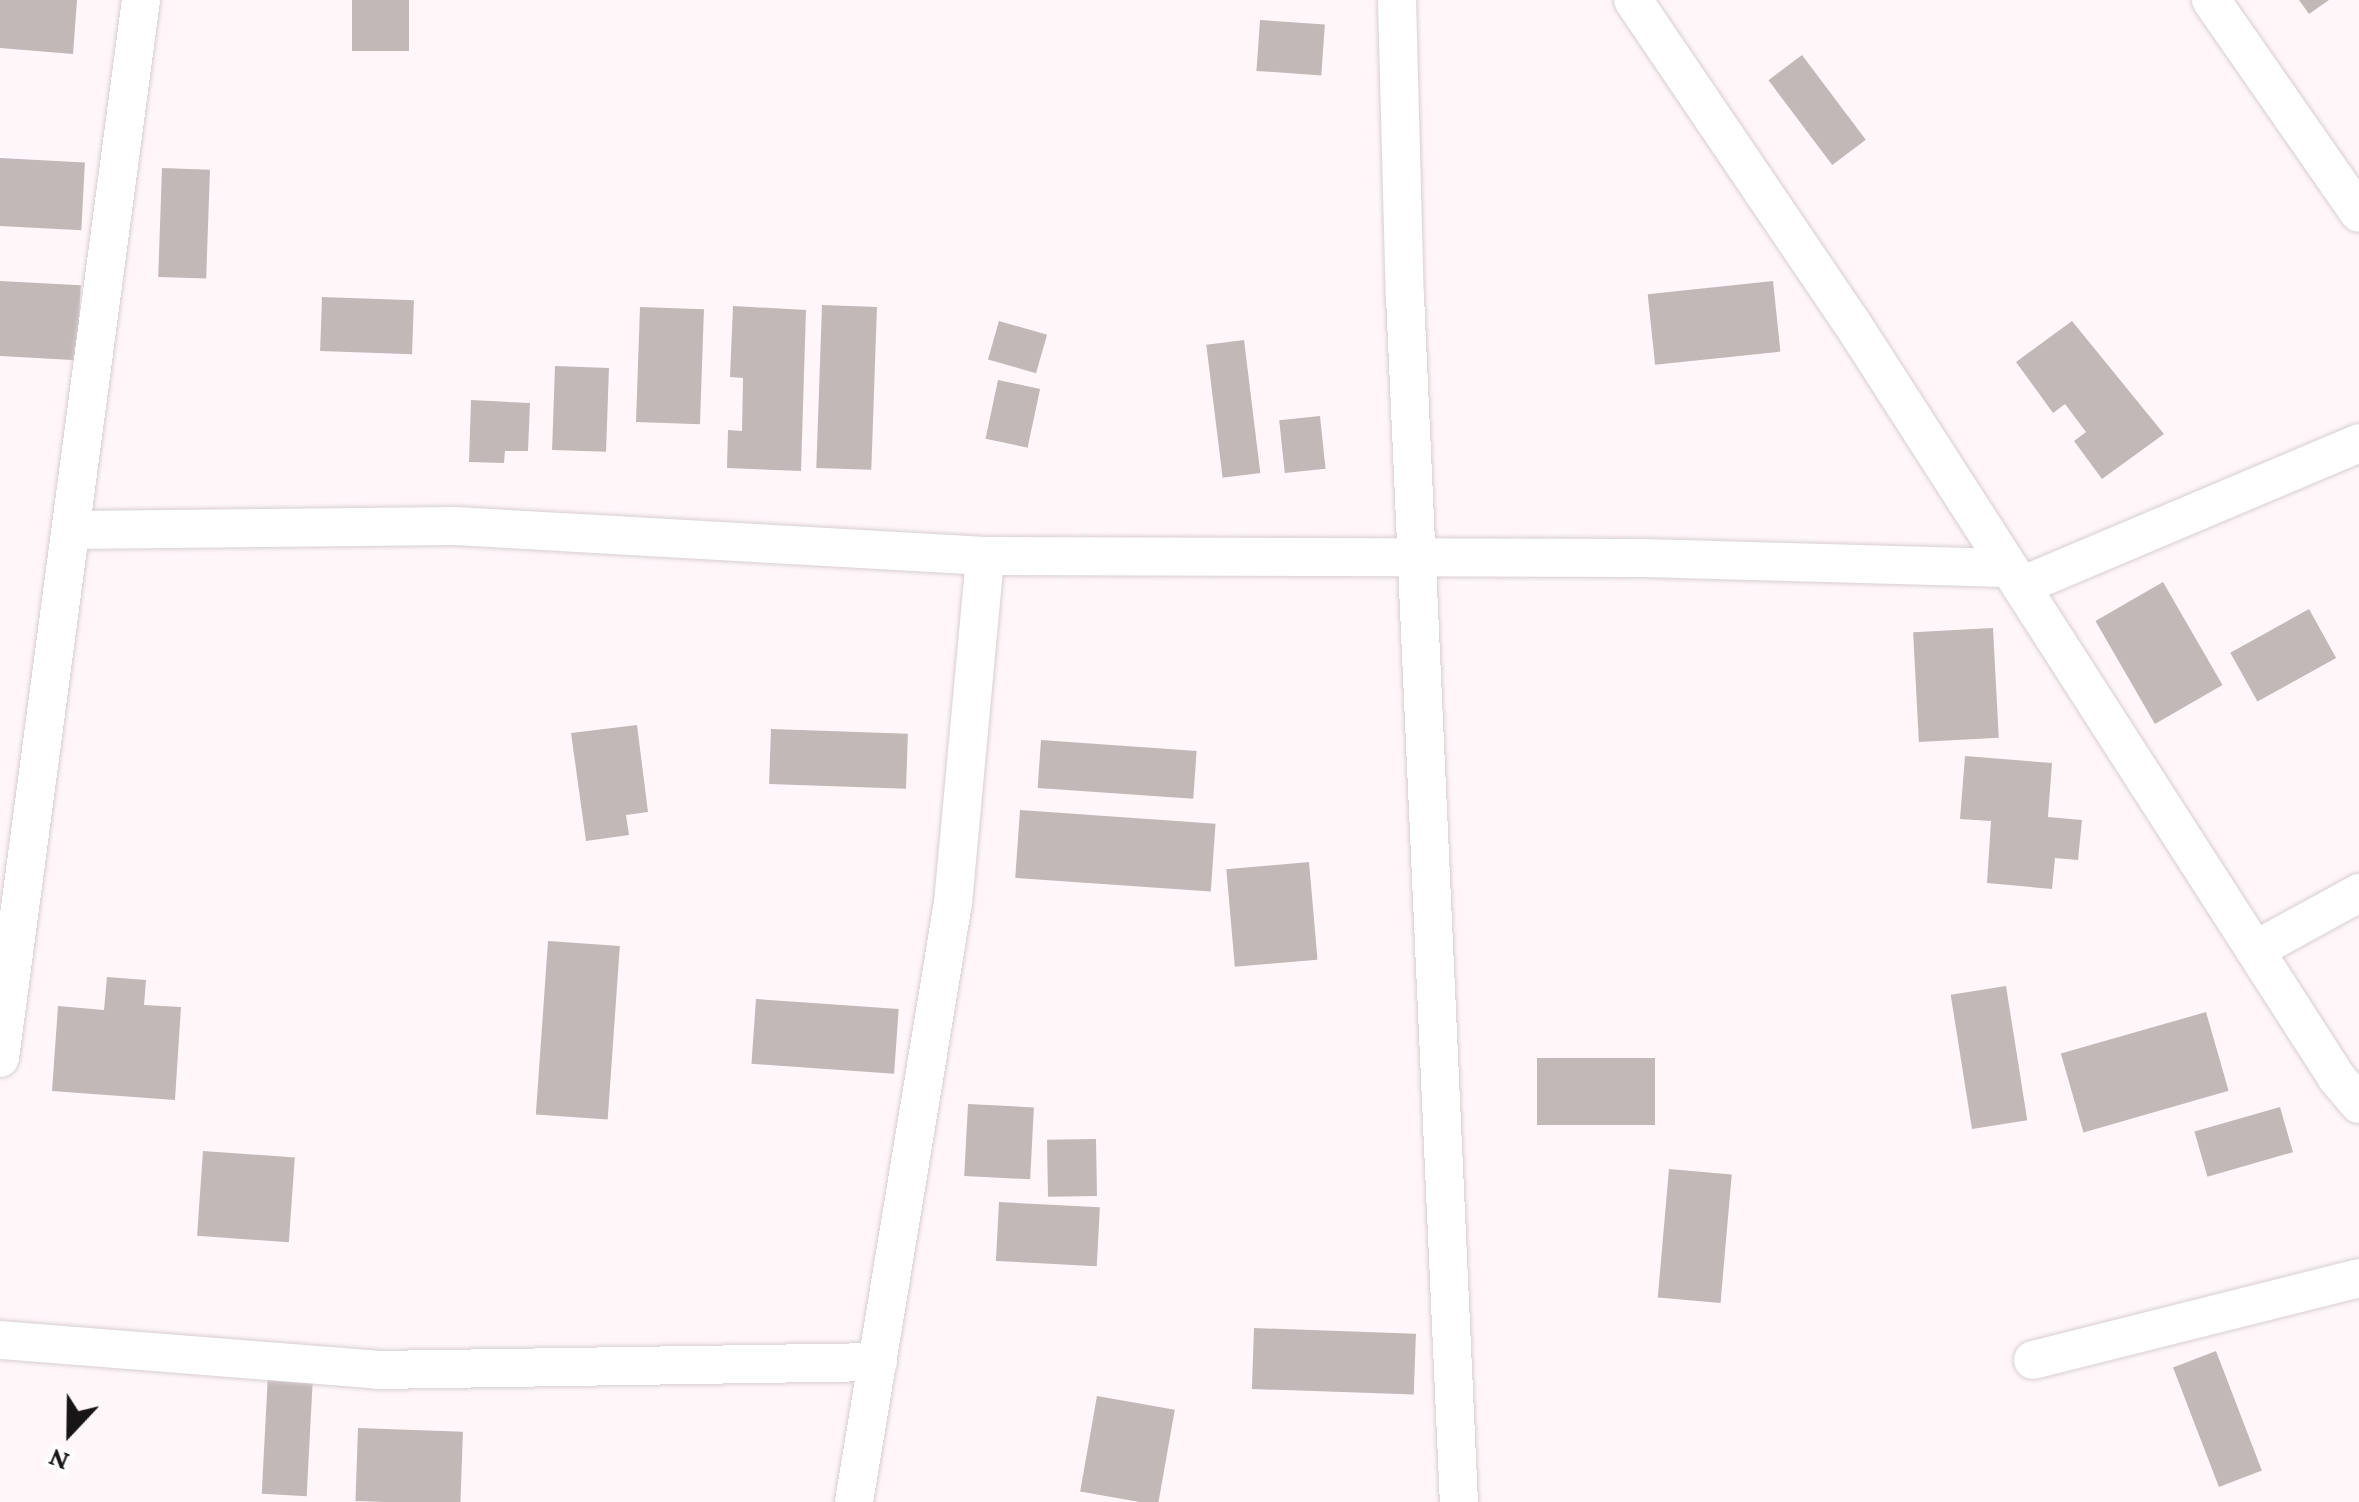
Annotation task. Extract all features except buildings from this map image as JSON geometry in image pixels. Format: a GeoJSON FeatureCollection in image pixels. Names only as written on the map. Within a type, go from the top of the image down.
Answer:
{"type":"FeatureCollection","features":[{"type":"Feature","properties":{"kind":"street"},"geometry":{"type":"LineString","coordinates":[[0,1058],[17,787],[73,530],[140,0]]}},
{"type":"Feature","properties":{"kind":"street"},"geometry":{"type":"LineString","coordinates":[[1397,0],[1416,555],[1459,1502]]}},
{"type":"Feature","properties":{"kind":"street"},"geometry":{"type":"LineString","coordinates":[[1633,0],[1850,320],[2337,1078],[2359,1104]]}},
{"type":"Feature","properties":{"kind":"street"},"geometry":{"type":"LineString","coordinates":[[2211,0],[2359,213]]}},
{"type":"Feature","properties":{"kind":"street"},"geometry":{"type":"LineString","coordinates":[[73,530],[455,526],[985,556],[1416,555],[2015,577],[2359,443]]}},
{"type":"Feature","properties":{"kind":"street"},"geometry":{"type":"LineString","coordinates":[[854,1502],[953,904],[985,556]]}},
{"type":"Feature","properties":{"kind":"street"},"geometry":{"type":"LineString","coordinates":[[2254,950],[2359,893]]}},
{"type":"Feature","properties":{"kind":"street"},"geometry":{"type":"LineString","coordinates":[[2033,1360],[2359,1278]]}},
{"type":"Feature","properties":{"kind":"street"},"geometry":{"type":"LineString","coordinates":[[0,1340],[377,1370],[878,1362]]}}]}
